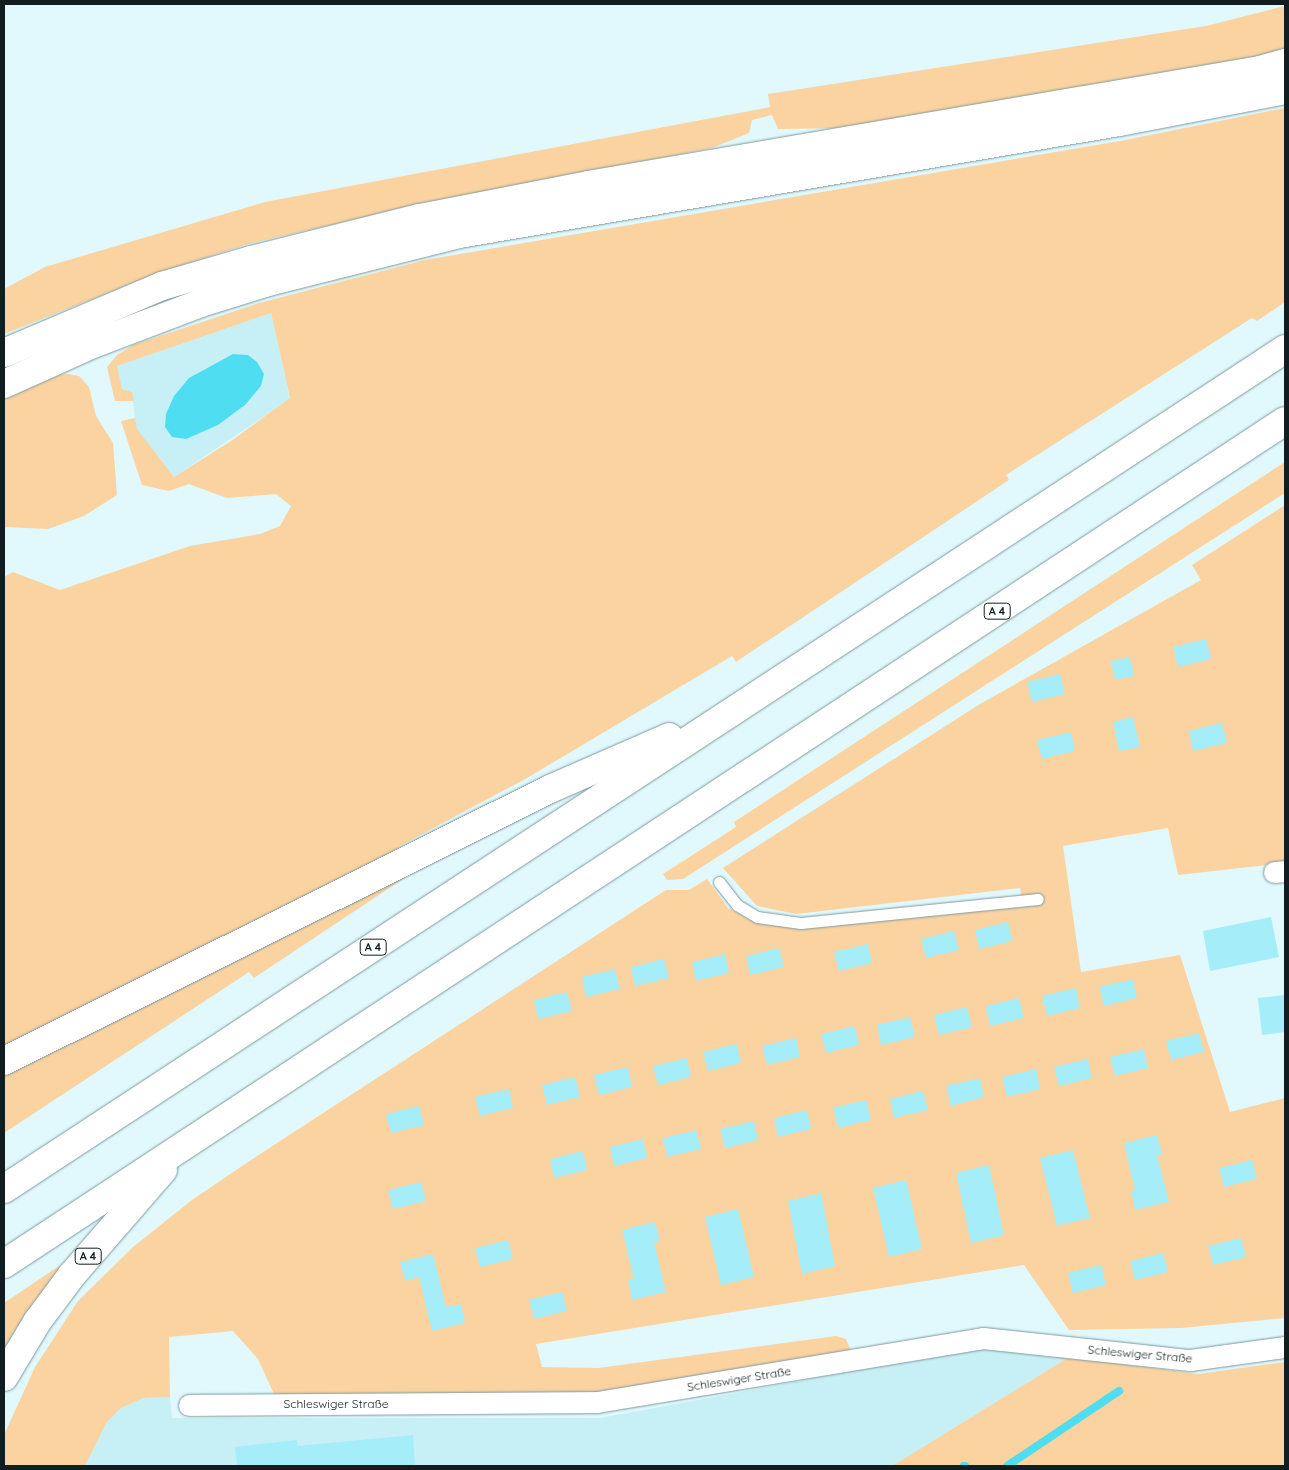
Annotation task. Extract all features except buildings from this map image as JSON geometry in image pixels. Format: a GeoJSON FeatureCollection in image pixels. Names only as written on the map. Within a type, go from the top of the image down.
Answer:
{"type":"FeatureCollection","features":[{"type":"Feature","properties":{"kind":"highway"},"geometry":{"type":"LineString","coordinates":[[4,353],[162,286],[251,260],[420,218],[588,185],[1250,72],[1285,63]]}},
{"type":"Feature","properties":{"kind":"highway"},"geometry":{"type":"LineString","coordinates":[[4,384],[88,346],[201,302],[268,282],[459,234],[1109,124],[1285,90]]}},
{"type":"Feature","properties":{"kind":"highway","name":"A 4"},"geometry":{"type":"LineString","coordinates":[[4,1189],[1285,349]]}},
{"type":"Feature","properties":{"kind":"highway","name":"A 4"},"geometry":{"type":"LineString","coordinates":[[4,1264],[1285,421]]}},
{"type":"Feature","properties":{"kind":"highway"},"geometry":{"type":"LineString","coordinates":[[4,1062],[550,790],[742,705]]}},
{"type":"Feature","properties":{"kind":"highway","name":"A 4"},"geometry":{"type":"LineString","coordinates":[[4,1376],[37,1322],[72,1275],[185,1144]]}},
{"type":"Feature","properties":{"kind":"street","name":"Schleswiger Straße"},"geometry":{"type":"LineString","coordinates":[[189,1405],[597,1402],[983,1338],[1190,1360],[1285,1347]]}},
{"type":"Feature","properties":{"kind":"lane"},"geometry":{"type":"LineString","coordinates":[[719,882],[736,905],[757,917],[801,924],[1038,899]]}},
{"type":"Feature","properties":{"kind":"shaded area"},"geometry":{"type":"Polygon","coordinates":[[[1285,6],[1285,49],[1254,58],[852,128],[778,129],[772,115],[752,120],[749,133],[712,148],[422,204],[248,244],[158,273],[4,334],[4,289],[45,267],[265,202],[770,107],[768,94],[1206,26],[1285,6]]]}},
{"type":"Feature","properties":{"kind":"shaded area"},"geometry":{"type":"Polygon","coordinates":[[[1285,108],[1285,302],[1257,321],[1252,318],[1006,475],[1009,480],[736,662],[732,656],[527,778],[398,847],[399,852],[4,1048],[4,577],[13,572],[60,590],[190,546],[260,534],[280,526],[291,506],[276,494],[227,498],[189,484],[169,491],[142,485],[121,421],[135,418],[137,429],[174,477],[231,441],[290,398],[271,313],[117,366],[122,389],[132,392],[134,401],[115,401],[107,367],[117,355],[133,345],[259,303],[425,260],[1120,141],[1285,108]]]}},
{"type":"Feature","properties":{"kind":"shaded area"},"geometry":{"type":"Polygon","coordinates":[[[271,313],[290,399],[174,477],[136,429],[132,392],[122,389],[116,366],[271,313]]]}},
{"type":"Feature","properties":{"kind":"shaded area"},"geometry":{"type":"Polygon","coordinates":[[[69,374],[79,376],[89,387],[96,416],[113,443],[117,495],[84,516],[48,529],[4,527],[4,399],[55,375],[69,374]]]}},
{"type":"Feature","properties":{"kind":"shaded area"},"geometry":{"type":"Polygon","coordinates":[[[1285,462],[1285,493],[683,879],[667,880],[663,874],[736,827],[734,822],[1285,462]]]}},
{"type":"Feature","properties":{"kind":"shaded area"},"geometry":{"type":"Polygon","coordinates":[[[1285,505],[1285,863],[1178,875],[1168,828],[1063,846],[1081,972],[1180,955],[1230,1112],[1285,1098],[1285,1318],[1181,1328],[1069,1330],[1024,1265],[536,1344],[542,1367],[598,1368],[836,1336],[846,1339],[851,1351],[605,1393],[275,1396],[258,1359],[233,1331],[169,1337],[170,1397],[144,1398],[121,1408],[107,1422],[85,1466],[4,1466],[4,1435],[35,1367],[78,1301],[133,1247],[192,1200],[248,1162],[666,890],[689,890],[707,879],[728,908],[757,923],[799,926],[1024,907],[1020,888],[796,914],[757,906],[723,868],[980,704],[1201,580],[1192,565],[1285,505]]]}},
{"type":"Feature","properties":{"kind":"shaded area"},"geometry":{"type":"Polygon","coordinates":[[[418,869],[254,978],[249,972],[4,1133],[4,1071],[418,869]]]}},
{"type":"Feature","properties":{"kind":"shaded area"},"geometry":{"type":"Polygon","coordinates":[[[59,1266],[63,1271],[4,1355],[4,1303],[59,1266]]]}},
{"type":"Feature","properties":{"kind":"shaded area"},"geometry":{"type":"Polygon","coordinates":[[[984,1347],[1069,1357],[892,1466],[85,1466],[107,1422],[121,1408],[144,1398],[170,1397],[172,1418],[600,1418],[984,1347]]]}},
{"type":"Feature","properties":{"kind":"shaded area"},"geometry":{"type":"Polygon","coordinates":[[[1069,1357],[1198,1374],[1285,1362],[1285,1466],[892,1466],[1069,1357]]]}},
{"type":"Feature","properties":{"kind":"water"},"geometry":{"type":"Polygon","coordinates":[[[233,354],[248,355],[257,362],[264,374],[261,386],[245,405],[218,425],[186,439],[172,437],[165,427],[166,414],[174,396],[189,378],[233,354]]]}},
{"type":"Feature","properties":{"kind":"waterway"},"geometry":{"type":"LineString","coordinates":[[1007,1466],[1119,1391]]}}]}
